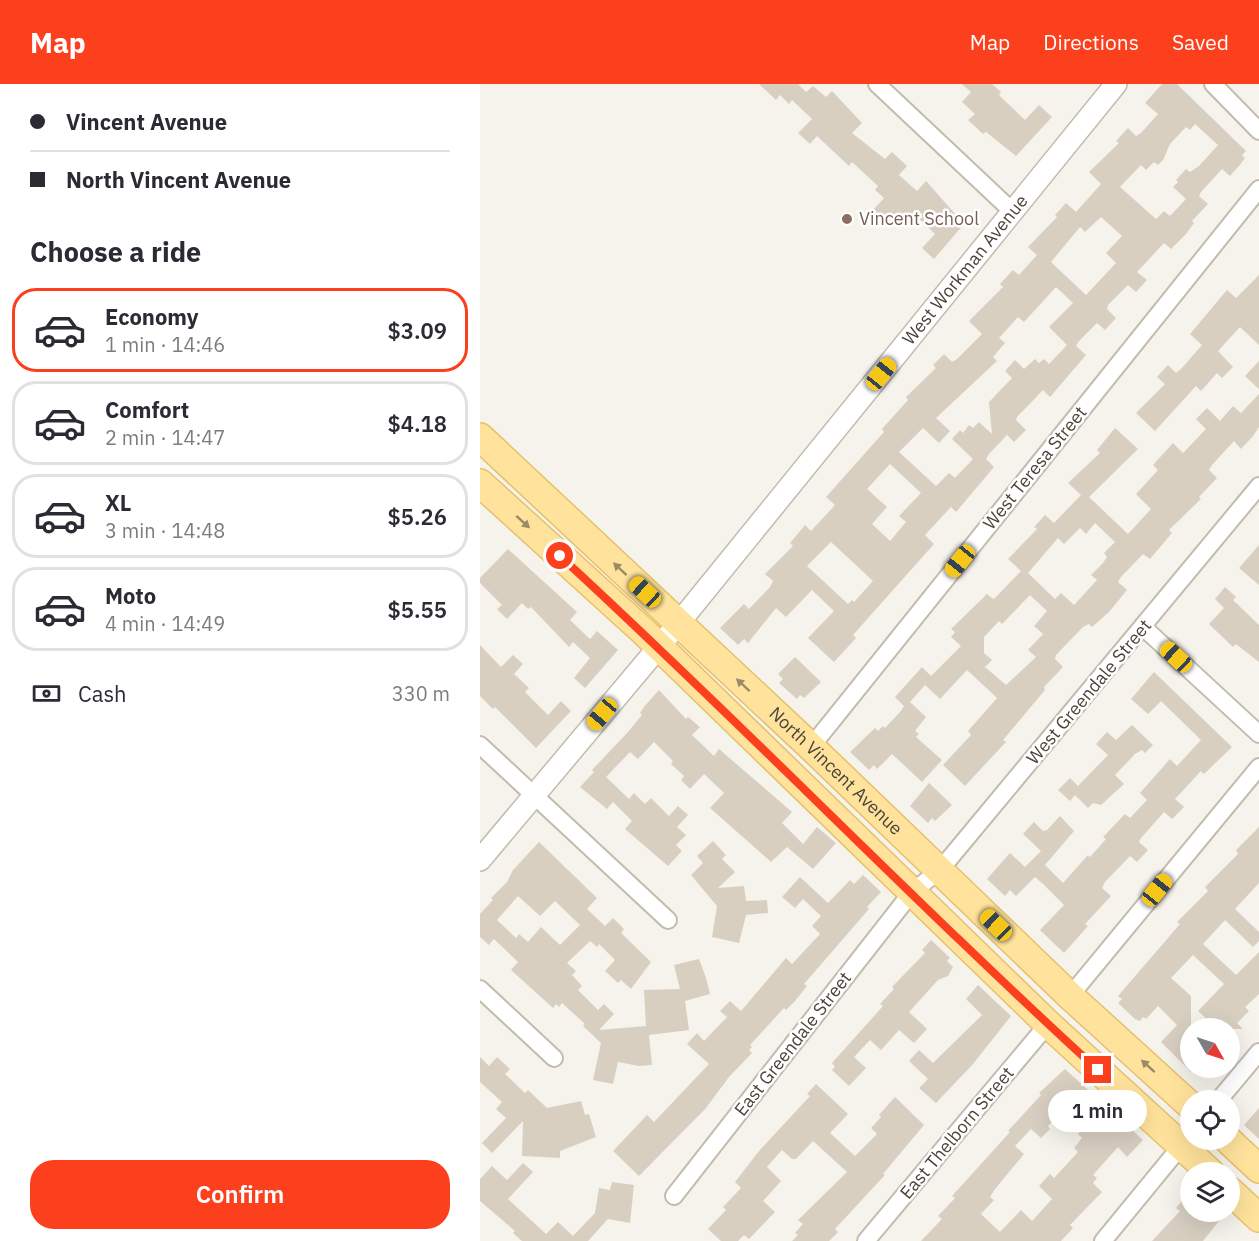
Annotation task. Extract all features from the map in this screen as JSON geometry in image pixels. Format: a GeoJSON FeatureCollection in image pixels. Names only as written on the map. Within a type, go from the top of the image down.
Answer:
{"type":"FeatureCollection","features":[{"type":"Feature","properties":{"kind":"main road","name":"North Vincent Avenue"},"geometry":{"type":"LineString","coordinates":[[480,437],[811,747],[1070,996],[1180,1096]]}},
{"type":"Feature","properties":{"kind":"main road","name":"North Vincent Avenue"},"geometry":{"type":"LineString","coordinates":[[480,483],[659,646],[1048,1024],[1180,1145]]}},
{"type":"Feature","properties":{"kind":"main road","name":"North Vincent Avenue"},"geometry":{"type":"LineString","coordinates":[[1185,1150],[1199,1162]]}},
{"type":"Feature","properties":{"kind":"main road"},"geometry":{"type":"LineString","coordinates":[[1239,1150],[1259,1169]]}},
{"type":"Feature","properties":{"kind":"main road"},"geometry":{"type":"LineString","coordinates":[[1240,1200],[1259,1218]]}},
{"type":"Feature","properties":{"kind":"street"},"geometry":{"type":"LineString","coordinates":[[877,84],[1012,211]]}},
{"type":"Feature","properties":{"kind":"street","name":"West Workman Avenue"},"geometry":{"type":"LineString","coordinates":[[480,860],[678,624],[1116,84]]}},
{"type":"Feature","properties":{"kind":"street"},"geometry":{"type":"LineString","coordinates":[[1213,84],[1259,131]]}},
{"type":"Feature","properties":{"kind":"street","name":"West Teresa Street"},"geometry":{"type":"LineString","coordinates":[[811,747],[1259,189]]}},
{"type":"Feature","properties":{"kind":"street","name":"West Greendale Street"},"geometry":{"type":"LineString","coordinates":[[912,892],[940,870],[1259,486]]}},
{"type":"Feature","properties":{"kind":"street"},"geometry":{"type":"LineString","coordinates":[[1143,627],[1259,734]]}},
{"type":"Feature","properties":{"kind":"street"},"geometry":{"type":"LineString","coordinates":[[480,745],[668,920]]}},
{"type":"Feature","properties":{"kind":"street"},"geometry":{"type":"LineString","coordinates":[[1070,996],[1259,767]]}},
{"type":"Feature","properties":{"kind":"street","name":"East Greendale Street"},"geometry":{"type":"LineString","coordinates":[[674,1196],[912,892]]}},
{"type":"Feature","properties":{"kind":"street"},"geometry":{"type":"LineString","coordinates":[[480,989],[554,1058]]}},
{"type":"Feature","properties":{"kind":"street","name":"East Thelborn Street"},"geometry":{"type":"LineString","coordinates":[[866,1241],[1048,1024]]}},
{"type":"Feature","properties":{"kind":"street"},"geometry":{"type":"LineString","coordinates":[[1227,1090],[1259,1052]]}},
{"type":"Feature","properties":{"kind":"street"},"geometry":{"type":"LineString","coordinates":[[1103,1241],[1180,1147]]}},
{"type":"Feature","properties":{"kind":"building"},"geometry":{"type":"Polygon","coordinates":[[[759,84],[798,84],[806,92],[813,86],[826,97],[832,91],[862,123],[852,133],[885,159],[892,152],[907,166],[899,175],[917,191],[926,181],[964,224],[934,259],[922,248],[935,234],[914,214],[909,219],[903,213],[889,227],[872,211],[884,198],[875,190],[878,186],[852,162],[849,166],[817,136],[810,144],[798,133],[812,119],[792,100],[789,104],[780,95],[776,100],[759,84]]]}},
{"type":"Feature","properties":{"kind":"building"},"geometry":{"type":"Polygon","coordinates":[[[962,84],[992,84],[1001,92],[999,95],[1025,120],[1039,105],[1052,117],[1016,156],[986,132],[983,134],[968,120],[975,114],[962,102],[971,92],[962,84]]]}},
{"type":"Feature","properties":{"kind":"building"},"geometry":{"type":"Polygon","coordinates":[[[1162,84],[1177,84],[1246,151],[1242,155],[1245,158],[1230,176],[1222,169],[1201,192],[1199,196],[1208,204],[1192,221],[1194,223],[1186,234],[1171,249],[1164,243],[1137,272],[1147,280],[1136,292],[1128,285],[1108,305],[1107,309],[1116,318],[1105,330],[1097,323],[1079,341],[1076,346],[1086,355],[1050,397],[1043,390],[1017,417],[1016,420],[1026,430],[1014,442],[1007,435],[989,454],[986,459],[994,467],[956,512],[951,507],[925,535],[934,544],[853,635],[856,638],[834,662],[808,638],[834,611],[812,590],[786,617],[776,608],[748,643],[744,639],[738,645],[720,628],[744,604],[749,609],[770,587],[773,581],[765,574],[793,546],[790,543],[805,525],[811,531],[835,505],[826,497],[884,432],[882,429],[908,400],[906,397],[936,368],[933,365],[944,354],[952,362],[957,359],[982,334],[969,321],[1003,287],[1000,284],[1013,270],[1019,275],[1037,255],[1028,247],[1057,217],[1055,215],[1066,203],[1076,212],[1101,184],[1089,172],[1119,143],[1116,141],[1128,128],[1136,136],[1141,133],[1158,114],[1145,103],[1162,84]],[[1195,124],[1190,130],[1186,127],[1170,144],[1163,160],[1158,165],[1154,162],[1146,170],[1141,165],[1120,187],[1156,219],[1164,211],[1170,216],[1186,199],[1173,187],[1178,182],[1176,180],[1186,169],[1190,172],[1199,166],[1218,145],[1195,124]],[[1101,217],[1085,232],[1080,227],[1051,262],[1086,295],[1116,263],[1106,253],[1122,236],[1101,217]],[[1056,287],[1024,322],[1018,317],[999,338],[1005,343],[993,357],[997,361],[936,418],[950,431],[939,443],[923,428],[899,452],[936,486],[949,473],[955,478],[973,459],[952,439],[960,430],[963,433],[969,425],[973,428],[979,422],[992,434],[989,402],[1012,378],[1005,371],[1015,360],[1024,369],[1035,359],[1039,363],[1044,359],[1049,364],[1067,345],[1049,327],[1073,303],[1056,287]],[[890,464],[867,489],[887,507],[872,524],[890,541],[906,522],[899,516],[921,493],[890,464]],[[831,542],[807,566],[848,604],[852,600],[854,602],[873,581],[831,542]]]}},
{"type":"Feature","properties":{"kind":"building"},"geometry":{"type":"Polygon","coordinates":[[[1259,275],[1259,345],[1240,327],[1218,351],[1233,367],[1222,378],[1217,373],[1201,391],[1196,386],[1155,431],[1136,413],[1165,384],[1157,377],[1168,365],[1176,373],[1202,345],[1190,334],[1227,290],[1236,298],[1259,275]]]}},
{"type":"Feature","properties":{"kind":"building"},"geometry":{"type":"Polygon","coordinates":[[[1259,361],[1259,389],[1245,376],[1259,361]]]}},
{"type":"Feature","properties":{"kind":"building"},"geometry":{"type":"Polygon","coordinates":[[[1259,394],[1259,427],[1253,436],[1241,449],[1234,441],[1212,465],[1209,470],[1217,478],[1199,497],[1201,499],[1169,530],[1172,533],[1150,559],[1143,554],[1121,577],[1118,582],[1127,590],[1109,612],[1092,627],[1089,624],[1083,627],[1056,655],[1055,659],[1063,667],[1044,687],[1045,690],[1003,740],[1006,742],[965,786],[943,765],[971,735],[968,731],[997,698],[967,670],[940,699],[925,685],[910,702],[926,717],[915,731],[919,734],[916,737],[942,760],[922,782],[892,754],[877,769],[874,765],[869,770],[850,752],[875,728],[878,731],[883,726],[885,728],[901,711],[904,706],[895,697],[922,667],[931,676],[961,646],[951,637],[955,632],[951,629],[987,594],[993,599],[996,597],[1021,571],[1008,559],[1037,529],[1034,527],[1045,515],[1054,523],[1081,495],[1068,483],[1100,453],[1097,450],[1115,428],[1138,449],[1089,497],[1128,534],[1151,509],[1136,494],[1158,470],[1153,465],[1173,443],[1183,453],[1206,429],[1196,419],[1207,408],[1220,421],[1233,406],[1241,413],[1259,394]],[[1095,523],[1086,534],[1080,528],[1064,544],[1058,538],[1028,573],[1055,599],[1061,593],[1074,605],[1097,580],[1091,575],[1103,563],[1107,557],[1104,553],[1115,542],[1095,523]],[[1030,595],[1002,624],[999,621],[984,637],[984,653],[992,660],[985,667],[1006,685],[1036,657],[1028,650],[1043,634],[1034,626],[1047,611],[1030,595]]]}},
{"type":"Feature","properties":{"kind":"building"},"geometry":{"type":"Polygon","coordinates":[[[1259,545],[1259,585],[1239,568],[1259,545]]]}},
{"type":"Feature","properties":{"kind":"building"},"geometry":{"type":"Polygon","coordinates":[[[508,549],[577,612],[570,620],[590,639],[597,631],[618,650],[585,688],[574,678],[590,658],[573,642],[569,647],[531,607],[528,609],[522,603],[507,619],[497,609],[502,605],[480,583],[480,578],[508,549]]]}},
{"type":"Feature","properties":{"kind":"building"},"geometry":{"type":"Polygon","coordinates":[[[1225,587],[1236,597],[1233,600],[1259,625],[1259,662],[1236,644],[1233,647],[1209,624],[1224,608],[1215,599],[1225,587]]]}},
{"type":"Feature","properties":{"kind":"building"},"geometry":{"type":"Polygon","coordinates":[[[480,645],[501,667],[513,655],[523,664],[514,674],[529,688],[525,692],[548,715],[561,701],[571,711],[536,748],[495,707],[493,709],[480,696],[480,645]]]}},
{"type":"Feature","properties":{"kind":"building"},"geometry":{"type":"Polygon","coordinates":[[[795,657],[821,682],[804,698],[800,695],[797,699],[779,683],[783,679],[778,674],[795,657]]]}},
{"type":"Feature","properties":{"kind":"building"},"geometry":{"type":"Polygon","coordinates":[[[1154,672],[1232,747],[1204,774],[1201,771],[1175,799],[1184,807],[1172,819],[1164,812],[1141,838],[1139,842],[1148,850],[1137,862],[1130,856],[1105,882],[1102,888],[1111,896],[1085,924],[1088,926],[1064,953],[1040,930],[1064,905],[1044,885],[1035,877],[1016,896],[1010,890],[1005,896],[987,879],[1010,853],[1025,867],[1041,851],[1023,834],[1034,822],[1043,831],[1047,830],[1060,816],[1074,831],[1045,865],[1063,883],[1088,855],[1090,857],[1106,839],[1103,837],[1125,814],[1130,818],[1147,800],[1140,793],[1170,759],[1177,766],[1201,740],[1161,701],[1148,714],[1131,699],[1154,672]]]}},
{"type":"Feature","properties":{"kind":"building"},"geometry":{"type":"Polygon","coordinates":[[[659,690],[686,719],[688,717],[700,727],[692,735],[714,756],[719,749],[792,812],[782,823],[803,844],[817,827],[836,843],[813,869],[787,847],[771,862],[710,808],[724,793],[704,774],[690,789],[681,780],[684,776],[671,764],[673,761],[654,742],[638,759],[630,752],[606,777],[629,799],[634,793],[645,804],[651,798],[669,816],[678,806],[688,815],[677,827],[686,835],[676,845],[682,851],[668,866],[625,829],[632,821],[613,802],[607,809],[580,787],[594,772],[592,770],[642,715],[640,713],[644,707],[659,690]]]}},
{"type":"Feature","properties":{"kind":"building"},"geometry":{"type":"Polygon","coordinates":[[[1132,725],[1153,745],[1145,753],[1142,750],[1135,754],[1115,775],[1124,784],[1101,805],[1093,803],[1088,808],[1075,795],[1070,801],[1058,790],[1070,778],[1078,786],[1108,755],[1096,744],[1107,732],[1116,740],[1132,725]]]}},
{"type":"Feature","properties":{"kind":"building"},"geometry":{"type":"Polygon","coordinates":[[[929,783],[952,805],[935,821],[932,818],[928,823],[910,806],[929,783]]]}},
{"type":"Feature","properties":{"kind":"building"},"geometry":{"type":"Polygon","coordinates":[[[1259,827],[1259,883],[1235,909],[1259,932],[1259,941],[1253,947],[1225,920],[1203,944],[1236,975],[1259,952],[1259,994],[1245,1007],[1249,1011],[1240,1020],[1240,1018],[1205,1018],[1198,1011],[1224,984],[1193,955],[1171,978],[1191,996],[1191,1018],[1180,1018],[1180,1061],[1161,1042],[1177,1025],[1158,1006],[1146,1019],[1143,1017],[1140,1021],[1135,1019],[1118,1003],[1122,999],[1118,996],[1180,924],[1177,922],[1208,891],[1205,887],[1238,854],[1236,850],[1259,827]]]}},
{"type":"Feature","properties":{"kind":"building"},"geometry":{"type":"Polygon","coordinates":[[[713,841],[726,855],[722,859],[735,872],[718,888],[744,886],[746,901],[767,900],[768,913],[746,915],[739,943],[712,937],[717,906],[691,875],[703,863],[697,856],[713,841]]]}},
{"type":"Feature","properties":{"kind":"building"},"geometry":{"type":"Polygon","coordinates":[[[539,842],[597,898],[587,909],[605,926],[613,918],[624,929],[621,933],[651,962],[631,989],[621,980],[618,983],[605,971],[615,960],[599,944],[597,947],[590,941],[567,963],[576,971],[572,975],[582,986],[578,990],[598,1010],[604,1004],[614,1014],[599,1030],[646,1026],[644,990],[680,989],[674,965],[699,959],[710,994],[685,1001],[689,1030],[649,1035],[652,1065],[639,1066],[618,1062],[613,1084],[593,1080],[601,1043],[583,1026],[585,1024],[562,1003],[559,1007],[556,1004],[553,1008],[511,970],[518,962],[494,939],[489,945],[480,937],[480,914],[493,900],[491,898],[507,882],[513,870],[539,842]],[[518,896],[497,920],[516,938],[519,934],[528,942],[541,927],[560,945],[580,925],[555,901],[540,916],[518,896]]]}},
{"type":"Feature","properties":{"kind":"building"},"geometry":{"type":"Polygon","coordinates":[[[863,875],[881,892],[867,907],[869,909],[804,984],[807,986],[795,1001],[786,1010],[784,1008],[750,1045],[752,1047],[749,1050],[752,1053],[729,1077],[706,1108],[639,1176],[613,1151],[647,1115],[654,1122],[709,1064],[687,1044],[697,1033],[704,1041],[727,1017],[720,1011],[730,1001],[741,1011],[786,958],[792,964],[820,934],[812,926],[821,916],[803,899],[795,908],[782,897],[800,877],[828,903],[850,880],[854,884],[863,875]]]}},
{"type":"Feature","properties":{"kind":"building"},"geometry":{"type":"Polygon","coordinates":[[[931,940],[950,958],[947,961],[953,967],[948,976],[938,980],[909,1012],[927,1029],[914,1043],[899,1030],[881,1050],[870,1040],[854,1057],[866,1068],[849,1086],[832,1070],[835,1067],[832,1063],[883,1006],[880,1004],[894,989],[892,987],[925,953],[922,950],[931,940]]]}},
{"type":"Feature","properties":{"kind":"building"},"geometry":{"type":"Polygon","coordinates":[[[978,985],[1011,1016],[973,1064],[936,1103],[919,1088],[928,1079],[909,1061],[919,1050],[933,1063],[982,1015],[966,999],[978,985]]]}},
{"type":"Feature","properties":{"kind":"building"},"geometry":{"type":"Polygon","coordinates":[[[480,1057],[489,1066],[497,1057],[510,1069],[505,1074],[525,1093],[528,1090],[547,1108],[581,1101],[585,1115],[589,1114],[596,1137],[560,1151],[560,1158],[522,1156],[523,1121],[492,1153],[482,1143],[506,1118],[496,1109],[502,1102],[480,1082],[480,1057]]]}},
{"type":"Feature","properties":{"kind":"building"},"geometry":{"type":"Polygon","coordinates":[[[1065,1069],[1143,1140],[1127,1157],[1118,1147],[1093,1175],[1097,1178],[1093,1183],[1102,1192],[1070,1225],[1073,1228],[1061,1241],[921,1241],[942,1219],[938,1216],[955,1198],[952,1196],[1010,1132],[1008,1131],[1041,1095],[1039,1093],[1065,1069]],[[1075,1098],[1048,1126],[1050,1129],[1041,1138],[1031,1129],[1015,1146],[1024,1154],[995,1189],[990,1197],[994,1200],[981,1214],[1000,1232],[1021,1210],[1032,1221],[1052,1199],[1039,1186],[1050,1174],[1054,1178],[1078,1152],[1074,1148],[1082,1138],[1078,1134],[1094,1116],[1075,1098]]]}},
{"type":"Feature","properties":{"kind":"building"},"geometry":{"type":"Polygon","coordinates":[[[816,1084],[848,1114],[830,1133],[855,1156],[877,1134],[871,1128],[895,1097],[924,1125],[883,1174],[885,1175],[835,1229],[838,1232],[829,1241],[792,1241],[798,1235],[795,1233],[803,1224],[798,1220],[847,1172],[813,1141],[796,1159],[792,1159],[782,1150],[767,1167],[781,1181],[763,1201],[775,1212],[749,1239],[744,1235],[738,1241],[721,1241],[708,1229],[726,1210],[723,1207],[741,1188],[735,1182],[759,1151],[810,1096],[807,1094],[816,1084]]]}},
{"type":"Feature","properties":{"kind":"building"},"geometry":{"type":"Polygon","coordinates":[[[1259,1108],[1259,1139],[1244,1125],[1259,1108]]]}},
{"type":"Feature","properties":{"kind":"building"},"geometry":{"type":"Polygon","coordinates":[[[523,1163],[533,1172],[508,1199],[546,1234],[558,1222],[573,1236],[595,1213],[599,1188],[610,1190],[612,1182],[634,1185],[630,1223],[608,1219],[588,1241],[522,1241],[513,1233],[515,1231],[480,1201],[480,1179],[492,1166],[507,1180],[523,1163]]]}},
{"type":"Feature","properties":{"kind":"building"},"geometry":{"type":"Polygon","coordinates":[[[1180,1211],[1180,1222],[1218,1222],[1203,1241],[1152,1241],[1180,1211]]]}},
{"type":"Feature","properties":{"kind":"place","name":"Vincent School"},"geometry":{"type":"Point","coordinates":[847,219]}},
{"type":"Feature","properties":{"kind":"route"},"geometry":{"type":"LineString","coordinates":[[560,556],[644,632],[934,915],[1098,1070]]}}]}
